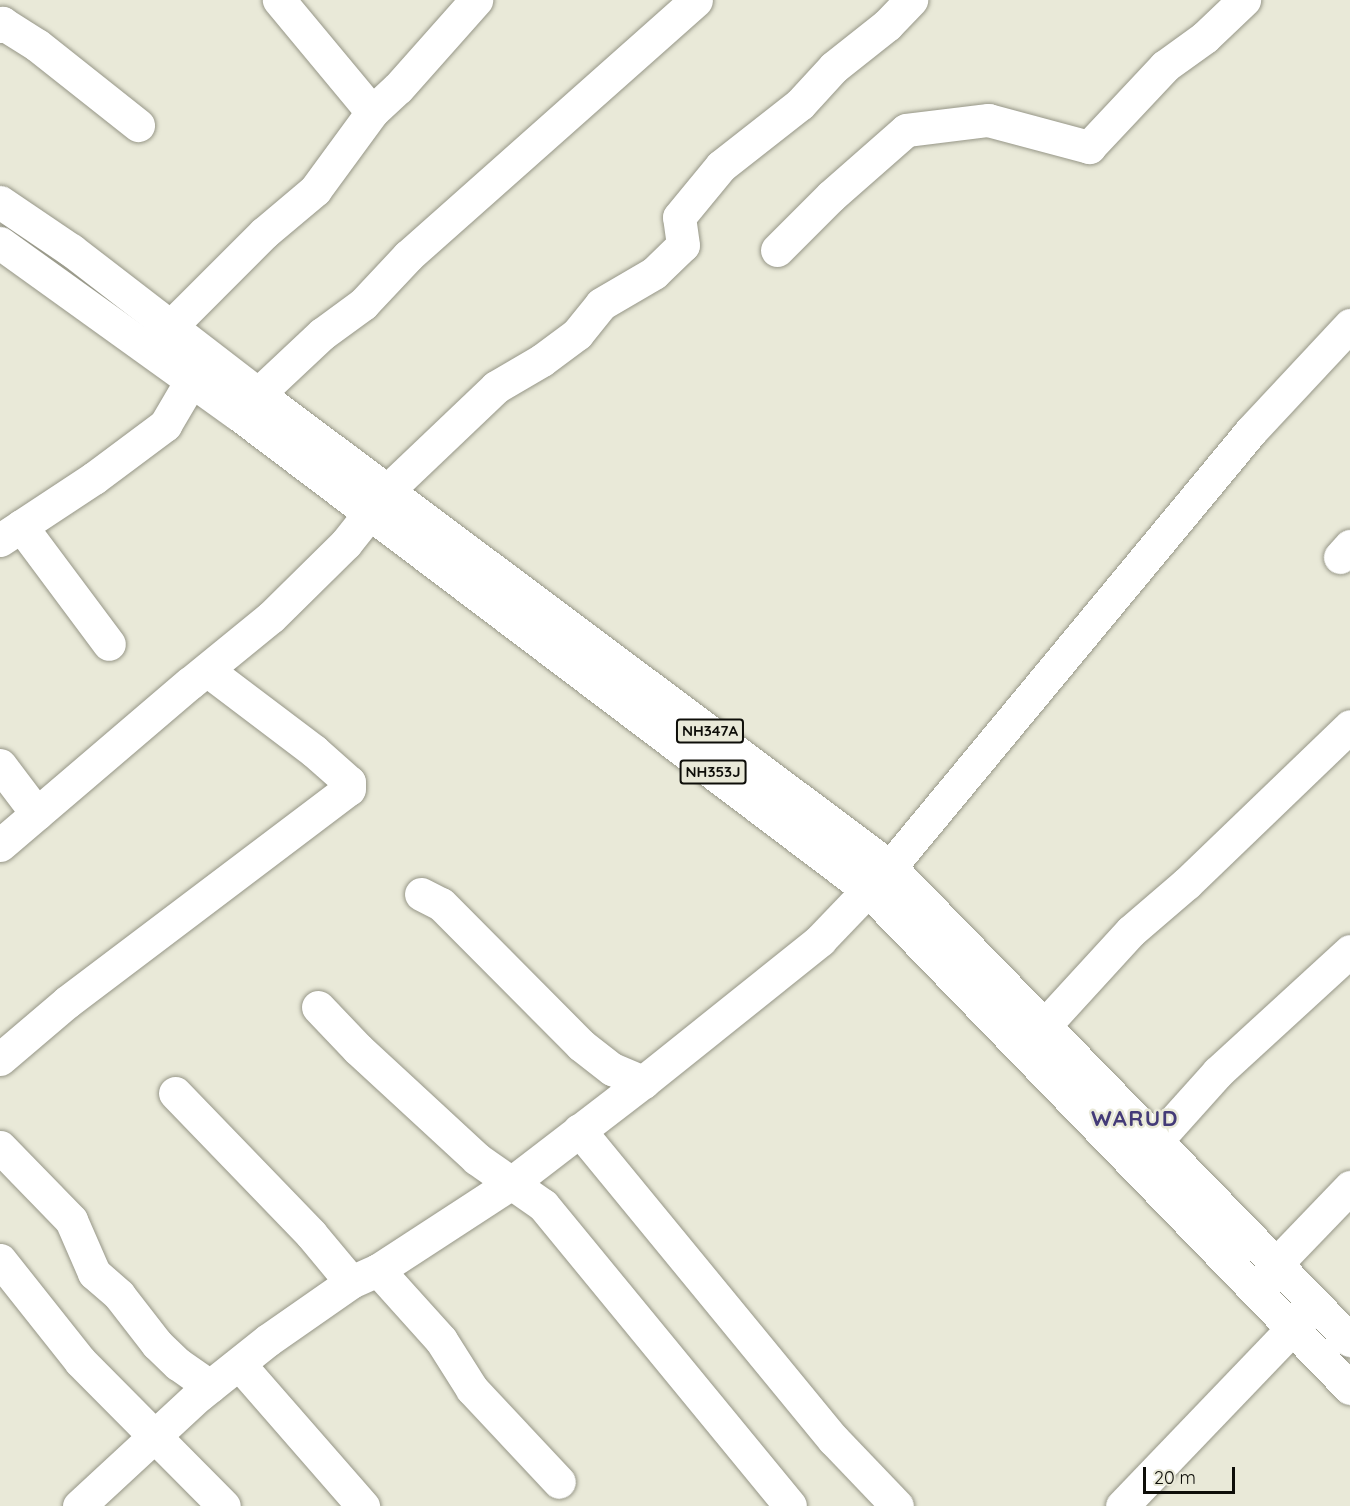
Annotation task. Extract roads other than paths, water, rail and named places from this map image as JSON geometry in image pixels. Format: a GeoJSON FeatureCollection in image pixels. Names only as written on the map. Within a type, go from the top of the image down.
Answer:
{"type":"FeatureCollection","features":[{"type":"Feature","properties":{"kind":"main road"},"geometry":{"type":"LineString","coordinates":[[279,0],[372,112]]}},
{"type":"Feature","properties":{"kind":"main road"},"geometry":{"type":"LineString","coordinates":[[171,326],[264,233],[315,190],[372,112],[398,88],[476,0]]}},
{"type":"Feature","properties":{"kind":"main road"},"geometry":{"type":"LineString","coordinates":[[258,394],[322,334],[363,304],[408,256],[696,0]]}},
{"type":"Feature","properties":{"kind":"main road"},"geometry":{"type":"LineString","coordinates":[[0,846],[271,617],[313,578],[379,502],[496,387],[542,360],[577,334],[601,304],[654,273],[683,245],[679,217],[721,166],[800,104],[834,67],[887,25],[911,0]]}},
{"type":"Feature","properties":{"kind":"main road"},"geometry":{"type":"LineString","coordinates":[[777,250],[831,196],[906,130],[988,120],[1089,147],[1165,66],[1205,37],[1244,0]]}},
{"type":"Feature","properties":{"kind":"main road"},"geometry":{"type":"LineString","coordinates":[[0,26],[2,23],[37,45],[138,125]]}},
{"type":"Feature","properties":{"kind":"main road","name":"NH347A"},"geometry":{"type":"LineString","coordinates":[[4,213],[71,250],[171,326],[199,366],[258,394],[379,502],[879,878],[1043,1027],[1157,1140],[1350,1340]]}},
{"type":"Feature","properties":{"kind":"main road"},"geometry":{"type":"LineString","coordinates":[[0,243],[199,366],[379,502]]}},
{"type":"Feature","properties":{"kind":"main road"},"geometry":{"type":"LineString","coordinates":[[85,1504],[156,1434],[238,1364],[365,1276],[510,1184],[643,1082],[820,940],[879,878],[1243,440],[1350,325]]}},
{"type":"Feature","properties":{"kind":"main road"},"geometry":{"type":"LineString","coordinates":[[109,644],[10,533],[94,478],[165,425],[199,366]]}},
{"type":"Feature","properties":{"kind":"main road"},"geometry":{"type":"LineString","coordinates":[[0,1059],[67,1002],[350,789],[349,782],[314,751],[207,670]]}},
{"type":"Feature","properties":{"kind":"main road"},"geometry":{"type":"LineString","coordinates":[[1043,1027],[1131,932],[1186,883],[1350,726]]}},
{"type":"Feature","properties":{"kind":"main road"},"geometry":{"type":"LineString","coordinates":[[0,765],[37,814]]}},
{"type":"Feature","properties":{"kind":"main road"},"geometry":{"type":"LineString","coordinates":[[879,878],[1291,1327],[1350,1388]]}},
{"type":"Feature","properties":{"kind":"main road"},"geometry":{"type":"LineString","coordinates":[[421,894],[441,904],[581,1045],[612,1069],[643,1082]]}},
{"type":"Feature","properties":{"kind":"main road"},"geometry":{"type":"LineString","coordinates":[[1157,1140],[1218,1072],[1350,951]]}},
{"type":"Feature","properties":{"kind":"main road"},"geometry":{"type":"LineString","coordinates":[[318,1007],[358,1049],[477,1159],[543,1205],[790,1506]]}},
{"type":"Feature","properties":{"kind":"main road"},"geometry":{"type":"LineString","coordinates":[[175,1093],[311,1234],[441,1340],[472,1389],[559,1482]]}},
{"type":"Feature","properties":{"kind":"main road"},"geometry":{"type":"LineString","coordinates":[[579,1130],[834,1440],[897,1506]]}},
{"type":"Feature","properties":{"kind":"main road"},"geometry":{"type":"LineString","coordinates":[[0,1147],[71,1220],[94,1273],[119,1295],[157,1344],[178,1364],[210,1386]]}},
{"type":"Feature","properties":{"kind":"main road"},"geometry":{"type":"LineString","coordinates":[[1276,1264],[1350,1187]]}},
{"type":"Feature","properties":{"kind":"main road"},"geometry":{"type":"LineString","coordinates":[[0,1260],[80,1361],[156,1434],[224,1506]]}},
{"type":"Feature","properties":{"kind":"main road"},"geometry":{"type":"LineString","coordinates":[[1122,1506],[1291,1327],[1315,1305]]}},
{"type":"Feature","properties":{"kind":"main road"},"geometry":{"type":"LineString","coordinates":[[238,1364],[363,1506]]}},
{"type":"Feature","properties":{"kind":"district","name":"WARUD"},"geometry":{"type":"Point","coordinates":[1135,1119]}}]}
